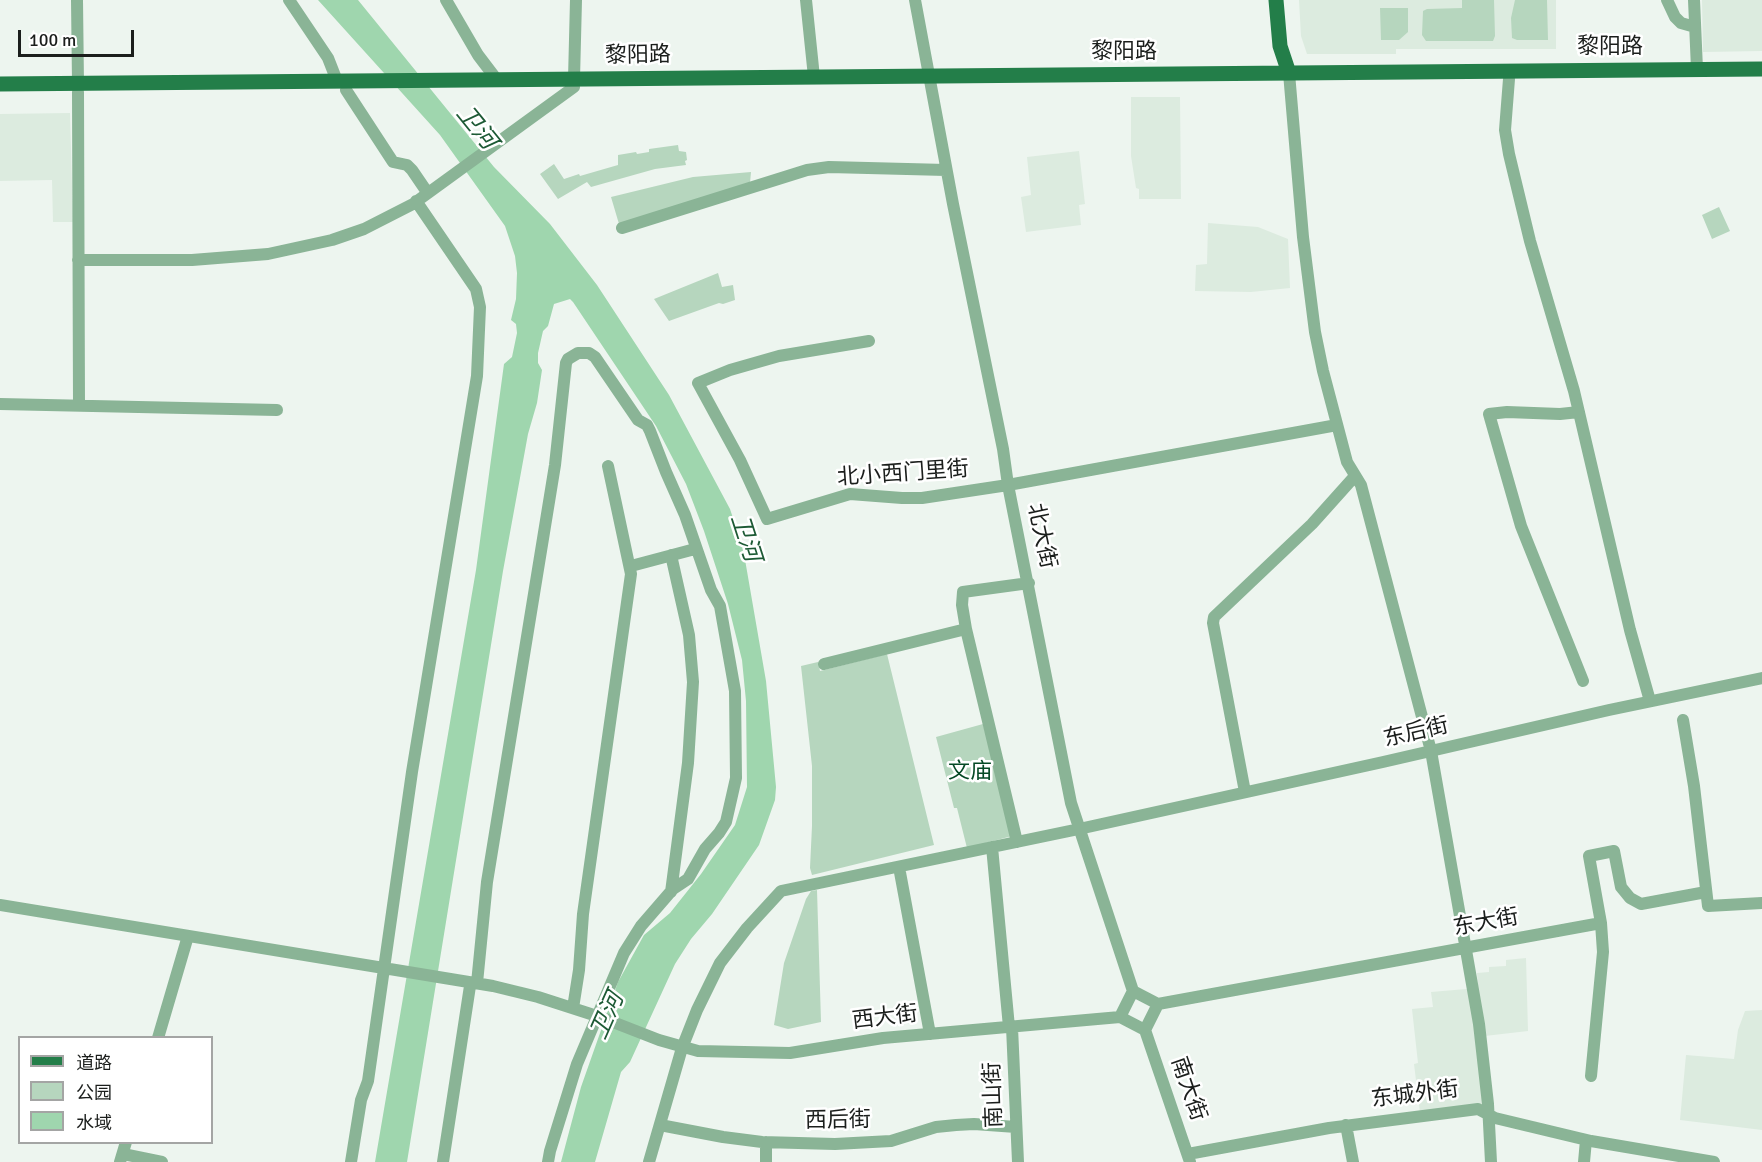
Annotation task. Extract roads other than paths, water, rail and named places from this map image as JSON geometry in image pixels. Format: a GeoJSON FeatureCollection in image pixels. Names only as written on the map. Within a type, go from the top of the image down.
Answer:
{"type":"FeatureCollection","features":[{"type":"Feature","properties":{"kind":"main road"},"geometry":{"type":"LineString","coordinates":[[1276,0],[1280,46],[1290,77]]}},
{"type":"Feature","properties":{"kind":"main road"},"geometry":{"type":"LineString","coordinates":[[1287,0],[1290,77]]}},
{"type":"Feature","properties":{"kind":"main road","name":"黎阳路"},"geometry":{"type":"LineString","coordinates":[[78,87],[1290,77],[1762,69]]}},
{"type":"Feature","properties":{"kind":"main road","name":"黎阳路"},"geometry":{"type":"LineString","coordinates":[[574,83],[814,77],[930,80]]}},
{"type":"Feature","properties":{"kind":"main road","name":"黎阳路"},"geometry":{"type":"LineString","coordinates":[[1290,77],[1509,79],[1762,77]]}},
{"type":"Feature","properties":{"kind":"main road"},"geometry":{"type":"LineString","coordinates":[[0,84],[78,87]]}},
{"type":"Feature","properties":{"kind":"main road"},"geometry":{"type":"LineString","coordinates":[[0,92],[78,87]]}},
{"type":"Feature","properties":{"kind":"street"},"geometry":{"type":"LineString","coordinates":[[77,0],[79,405]]}},
{"type":"Feature","properties":{"kind":"street"},"geometry":{"type":"LineString","coordinates":[[289,0],[346,85],[393,162],[407,165],[427,192]]}},
{"type":"Feature","properties":{"kind":"street"},"geometry":{"type":"LineString","coordinates":[[446,0],[478,55],[490,83]]}},
{"type":"Feature","properties":{"kind":"street"},"geometry":{"type":"LineString","coordinates":[[78,260],[192,260],[268,254],[332,240],[364,229],[416,201],[574,83],[576,0]]}},
{"type":"Feature","properties":{"kind":"street"},"geometry":{"type":"LineString","coordinates":[[806,0],[814,77]]}},
{"type":"Feature","properties":{"kind":"street","name":"北大街"},"geometry":{"type":"LineString","coordinates":[[915,0],[946,170],[1003,449],[1008,485],[1065,773],[1079,829],[1132,991]]}},
{"type":"Feature","properties":{"kind":"street"},"geometry":{"type":"LineString","coordinates":[[1667,0],[1675,17],[1681,23],[1695,27]]}},
{"type":"Feature","properties":{"kind":"street"},"geometry":{"type":"LineString","coordinates":[[1694,0],[1696,69]]}},
{"type":"Feature","properties":{"kind":"street"},"geometry":{"type":"LineString","coordinates":[[1290,77],[1303,237],[1312,312],[1323,371],[1347,462],[1362,485],[1431,751],[1479,1024],[1491,1162]]}},
{"type":"Feature","properties":{"kind":"street"},"geometry":{"type":"LineString","coordinates":[[1509,79],[1505,130],[1509,154],[1530,241],[1579,411],[1627,619],[1650,701]]}},
{"type":"Feature","properties":{"kind":"street"},"geometry":{"type":"LineString","coordinates":[[622,228],[807,170],[829,167],[946,170]]}},
{"type":"Feature","properties":{"kind":"street"},"geometry":{"type":"LineString","coordinates":[[351,1162],[361,1100],[368,1081],[389,969],[412,772],[477,376],[480,307],[476,289],[416,201]]}},
{"type":"Feature","properties":{"kind":"street","name":"北小西门里街"},"geometry":{"type":"LineString","coordinates":[[869,341],[779,356],[730,370],[698,383],[740,460],[767,519],[850,494],[922,498],[1008,485],[1337,424]]}},
{"type":"Feature","properties":{"kind":"street"},"geometry":{"type":"LineString","coordinates":[[443,1162],[468,983],[487,882],[555,465],[566,363],[578,353],[589,353],[596,357],[638,420],[646,425],[685,515],[711,590],[720,606],[735,691],[736,778],[726,822],[719,833],[705,849],[688,879],[671,892],[641,926],[624,953],[577,1064],[549,1151],[548,1162]]}},
{"type":"Feature","properties":{"kind":"street"},"geometry":{"type":"LineString","coordinates":[[0,404],[277,411]]}},
{"type":"Feature","properties":{"kind":"street"},"geometry":{"type":"LineString","coordinates":[[1579,411],[1560,414],[1507,412],[1489,414],[1521,526],[1583,681]]}},
{"type":"Feature","properties":{"kind":"street"},"geometry":{"type":"LineString","coordinates":[[573,1008],[579,970],[583,914],[620,661],[631,566],[608,466]]}},
{"type":"Feature","properties":{"kind":"street"},"geometry":{"type":"LineString","coordinates":[[1245,792],[1213,623],[1214,617],[1312,524],[1355,476]]}},
{"type":"Feature","properties":{"kind":"street"},"geometry":{"type":"LineString","coordinates":[[631,566],[695,549]]}},
{"type":"Feature","properties":{"kind":"street"},"geometry":{"type":"LineString","coordinates":[[671,555],[689,635],[693,682],[688,763],[671,892]]}},
{"type":"Feature","properties":{"kind":"street"},"geometry":{"type":"LineString","coordinates":[[1017,842],[966,629],[962,594],[963,592],[1029,583]]}},
{"type":"Feature","properties":{"kind":"street"},"geometry":{"type":"LineString","coordinates":[[824,664],[966,629]]}},
{"type":"Feature","properties":{"kind":"street","name":"东后街"},"geometry":{"type":"LineString","coordinates":[[649,1162],[682,1048],[697,1010],[720,963],[781,891],[1079,829],[1762,678]]}},
{"type":"Feature","properties":{"kind":"street"},"geometry":{"type":"LineString","coordinates":[[1683,720],[1694,786],[1708,906],[1762,903]]}},
{"type":"Feature","properties":{"kind":"street","name":"南山街"},"geometry":{"type":"LineString","coordinates":[[992,847],[1010,1027],[1018,1162]]}},
{"type":"Feature","properties":{"kind":"street"},"geometry":{"type":"LineString","coordinates":[[1591,1076],[1603,952],[1602,923],[1589,856],[1614,851],[1621,887],[1630,898],[1641,904],[1706,892]]}},
{"type":"Feature","properties":{"kind":"street"},"geometry":{"type":"LineString","coordinates":[[899,867],[930,1034]]}},
{"type":"Feature","properties":{"kind":"street","name":"西大街"},"geometry":{"type":"LineString","coordinates":[[0,905],[389,969],[537,997],[598,1016],[682,1048],[698,1051],[789,1053],[883,1038],[1120,1017]]}},
{"type":"Feature","properties":{"kind":"street","name":"东大街"},"geometry":{"type":"LineString","coordinates":[[1158,1004],[1602,923]]}},
{"type":"Feature","properties":{"kind":"street"},"geometry":{"type":"LineString","coordinates":[[159,1036],[188,936]]}},
{"type":"Feature","properties":{"kind":"street"},"geometry":{"type":"LineString","coordinates":[[1132,991],[1158,1004],[1146,1030],[1120,1017],[1132,991]]}},
{"type":"Feature","properties":{"kind":"street","name":"南大街"},"geometry":{"type":"LineString","coordinates":[[1146,1030],[1189,1158]]}},
{"type":"Feature","properties":{"kind":"street","name":"东城外街"},"geometry":{"type":"LineString","coordinates":[[1189,1158],[1346,1125],[1478,1109],[1495,1118],[1586,1140],[1714,1162]]}},
{"type":"Feature","properties":{"kind":"street","name":"西后街"},"geometry":{"type":"LineString","coordinates":[[660,1125],[765,1142],[835,1144],[891,1141],[936,1127],[956,1125],[1016,1127]]}},
{"type":"Feature","properties":{"kind":"street"},"geometry":{"type":"LineString","coordinates":[[1346,1125],[1353,1162]]}},
{"type":"Feature","properties":{"kind":"street"},"geometry":{"type":"LineString","coordinates":[[1584,1162],[1586,1140]]}},
{"type":"Feature","properties":{"kind":"street"},"geometry":{"type":"LineString","coordinates":[[765,1142],[766,1162]]}},
{"type":"Feature","properties":{"kind":"street"},"geometry":{"type":"LineString","coordinates":[[123,1153],[162,1162]]}},
{"type":"Feature","properties":{"kind":"water","name":"卫河"},"geometry":{"type":"Polygon","coordinates":[[[318,0],[358,0],[494,167],[550,224],[597,285],[669,395],[730,509],[743,548],[766,681],[776,787],[775,800],[759,845],[675,964],[630,1062],[621,1072],[595,1162],[561,1162],[581,1087],[618,982],[644,935],[670,913],[735,825],[747,787],[746,701],[742,660],[728,604],[704,531],[686,484],[656,426],[573,302],[570,299],[554,304],[548,326],[543,331],[538,353],[538,363],[542,370],[537,403],[528,434],[503,571],[407,1162],[375,1162],[476,570],[504,364],[512,357],[517,333],[516,324],[511,320],[516,299],[517,273],[515,256],[505,226],[440,135],[318,0]]]}},
{"type":"Feature","properties":{"kind":"park label","name":"文庙"},"geometry":{"type":"Point","coordinates":[970,772]}}]}
